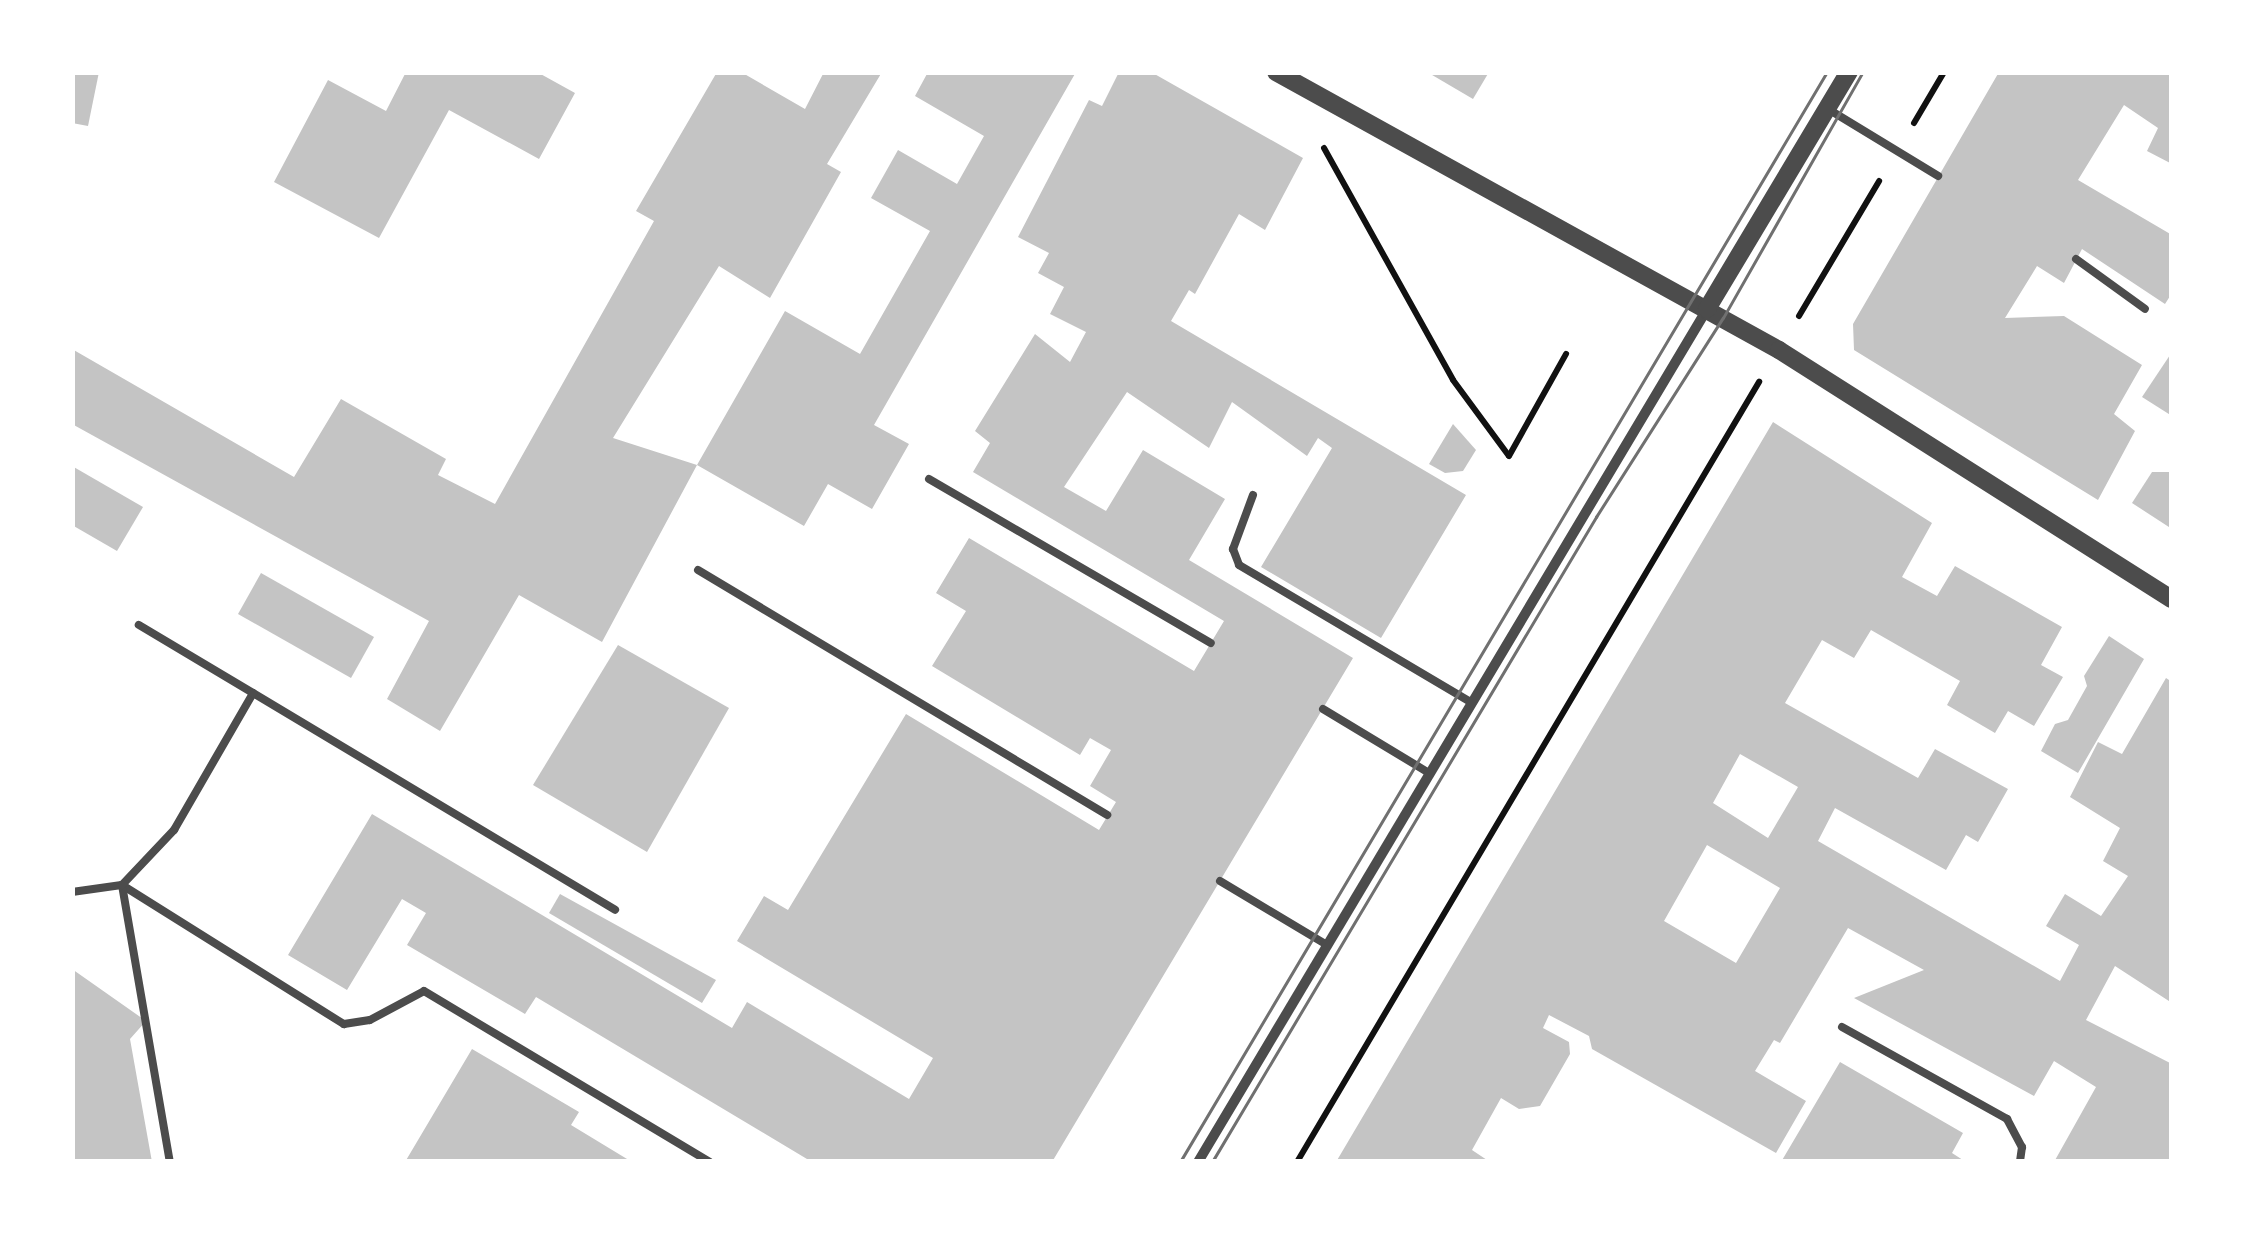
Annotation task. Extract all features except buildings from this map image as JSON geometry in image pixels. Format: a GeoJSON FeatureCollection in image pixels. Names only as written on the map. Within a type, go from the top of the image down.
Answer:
{"type":"FeatureCollection","features":[{"type":"Feature","properties":{"kind":"street"},"geometry":{"type":"LineString","coordinates":[[1198,1162],[1849,72]]}},
{"type":"Feature","properties":{"kind":"street"},"geometry":{"type":"LineString","coordinates":[[1283,76],[1779,350],[2172,599]]}},
{"type":"Feature","properties":{"kind":"lane"},"geometry":{"type":"LineString","coordinates":[[1828,108],[1938,176]]}},
{"type":"Feature","properties":{"kind":"lane"},"geometry":{"type":"LineString","coordinates":[[2076,260],[2145,308]]}},
{"type":"Feature","properties":{"kind":"lane"},"geometry":{"type":"LineString","coordinates":[[929,479],[1211,643]]}},
{"type":"Feature","properties":{"kind":"lane"},"geometry":{"type":"LineString","coordinates":[[1252,495],[1233,549],[1239,564],[1471,702]]}},
{"type":"Feature","properties":{"kind":"lane"},"geometry":{"type":"LineString","coordinates":[[698,570],[1107,816]]}},
{"type":"Feature","properties":{"kind":"lane"},"geometry":{"type":"LineString","coordinates":[[139,625],[615,910]]}},
{"type":"Feature","properties":{"kind":"lane"},"geometry":{"type":"LineString","coordinates":[[72,892],[122,885],[174,830],[254,693]]}},
{"type":"Feature","properties":{"kind":"lane"},"geometry":{"type":"LineString","coordinates":[[1323,709],[1429,773]]}},
{"type":"Feature","properties":{"kind":"lane"},"geometry":{"type":"LineString","coordinates":[[1220,880],[1327,945]]}},
{"type":"Feature","properties":{"kind":"lane"},"geometry":{"type":"LineString","coordinates":[[122,885],[170,1162]]}},
{"type":"Feature","properties":{"kind":"lane"},"geometry":{"type":"LineString","coordinates":[[122,885],[344,1024],[370,1020],[424,991],[710,1162]]}},
{"type":"Feature","properties":{"kind":"lane"},"geometry":{"type":"LineString","coordinates":[[1842,1027],[2006,1119],[2022,1147],[2020,1162]]}},
{"type":"Feature","properties":{"kind":"path"},"geometry":{"type":"LineString","coordinates":[[1298,1162],[1944,72]]}},
{"type":"Feature","properties":{"kind":"path"},"geometry":{"type":"LineString","coordinates":[[1283,76],[1453,380],[1509,456],[1566,354]]}},
{"type":"Feature","properties":{"kind":"tram line"},"geometry":{"type":"LineString","coordinates":[[1180,1162],[1827,72]]}},
{"type":"Feature","properties":{"kind":"tram line"},"geometry":{"type":"LineString","coordinates":[[1212,1162],[1596,517],[1723,318],[1863,72]]}}]}
